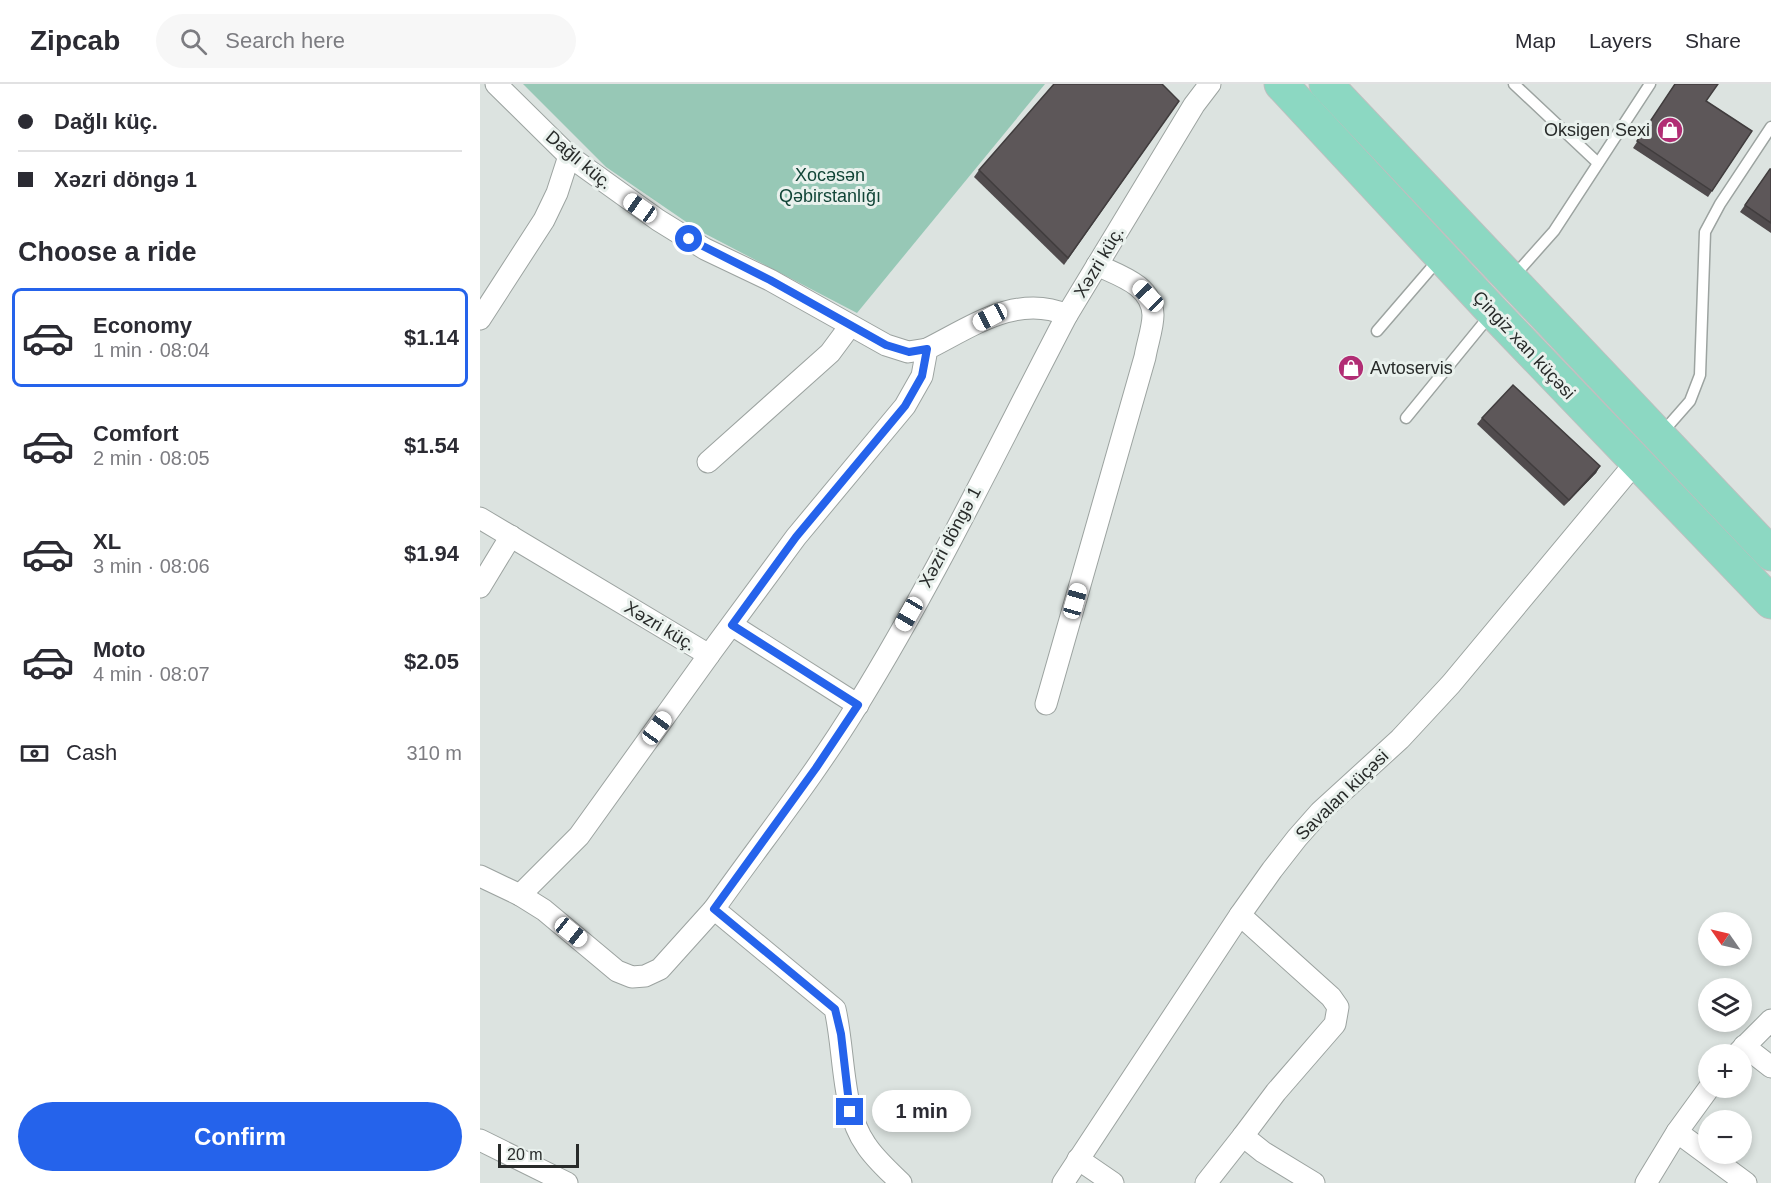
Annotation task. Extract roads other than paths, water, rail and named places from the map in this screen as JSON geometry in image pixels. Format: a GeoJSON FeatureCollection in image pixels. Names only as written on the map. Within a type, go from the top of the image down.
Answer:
{"type":"FeatureCollection","features":[{"type":"Feature","properties":{"kind":"main road","name":"Çingiz xan küçəsi"},"geometry":{"type":"LineString","coordinates":[[1281,84],[1493,312],[1771,602]]}},
{"type":"Feature","properties":{"kind":"main road","name":"Çingiz xan küçəsi"},"geometry":{"type":"LineString","coordinates":[[1326,84],[1771,554]]}},
{"type":"Feature","properties":{"kind":"street","name":"Dağlı küç."},"geometry":{"type":"LineString","coordinates":[[496,84],[569,156],[658,220],[705,249],[770,280],[886,345],[909,352],[927,349]]}},
{"type":"Feature","properties":{"kind":"street","name":"Xəzri küç."},"geometry":{"type":"LineString","coordinates":[[480,518],[709,656],[796,537],[905,406],[922,376],[927,349],[990,317],[1028,306],[1051,308],[1067,315],[1209,84]]}},
{"type":"Feature","properties":{"kind":"street"},"geometry":{"type":"LineString","coordinates":[[480,319],[544,220],[569,156]]}},
{"type":"Feature","properties":{"kind":"street"},"geometry":{"type":"LineString","coordinates":[[1046,704],[1145,357],[1153,315],[1148,296],[1135,283],[1097,265]]}},
{"type":"Feature","properties":{"kind":"street","name":"Xəzri döngə 1"},"geometry":{"type":"LineString","coordinates":[[520,895],[544,910],[617,970],[632,977],[645,976],[660,969],[714,909],[816,768],[858,705],[920,596],[1067,315]]}},
{"type":"Feature","properties":{"kind":"street"},"geometry":{"type":"LineString","coordinates":[[708,462],[830,353],[850,326]]}},
{"type":"Feature","properties":{"kind":"street","name":"Savalan küçəsi"},"geometry":{"type":"LineString","coordinates":[[1063,1183],[1240,915],[1297,838],[1320,812],[1400,739],[1451,684],[1636,462]]}},
{"type":"Feature","properties":{"kind":"street"},"geometry":{"type":"LineString","coordinates":[[480,587],[511,536]]}},
{"type":"Feature","properties":{"kind":"street"},"geometry":{"type":"LineString","coordinates":[[732,625],[858,705]]}},
{"type":"Feature","properties":{"kind":"street"},"geometry":{"type":"LineString","coordinates":[[480,876],[520,895],[579,836],[709,656]]}},
{"type":"Feature","properties":{"kind":"street"},"geometry":{"type":"LineString","coordinates":[[714,909],[835,1009],[841,1034],[850,1112],[866,1146],[901,1183]]}},
{"type":"Feature","properties":{"kind":"street"},"geometry":{"type":"LineString","coordinates":[[1206,1183],[1276,1092],[1335,1024],[1338,1007],[1331,997],[1240,915]]}},
{"type":"Feature","properties":{"kind":"street"},"geometry":{"type":"LineString","coordinates":[[1746,1044],[1771,1020]]}},
{"type":"Feature","properties":{"kind":"street"},"geometry":{"type":"LineString","coordinates":[[1752,1057],[1771,1067]]}},
{"type":"Feature","properties":{"kind":"street"},"geometry":{"type":"LineString","coordinates":[[1646,1183],[1701,1098]]}},
{"type":"Feature","properties":{"kind":"street"},"geometry":{"type":"LineString","coordinates":[[1677,1132],[1746,1183]]}},
{"type":"Feature","properties":{"kind":"street"},"geometry":{"type":"LineString","coordinates":[[1243,1136],[1270,1157],[1314,1183]]}},
{"type":"Feature","properties":{"kind":"street"},"geometry":{"type":"LineString","coordinates":[[480,1140],[567,1183]]}},
{"type":"Feature","properties":{"kind":"street"},"geometry":{"type":"LineString","coordinates":[[1078,1160],[1113,1183]]}},
{"type":"Feature","properties":{"kind":"lane"},"geometry":{"type":"LineString","coordinates":[[1514,84],[1598,163]]}},
{"type":"Feature","properties":{"kind":"lane"},"geometry":{"type":"LineString","coordinates":[[1510,279],[1554,231],[1650,84]]}},
{"type":"Feature","properties":{"kind":"lane"},"geometry":{"type":"LineString","coordinates":[[1659,437],[1690,401],[1700,375],[1705,232],[1720,204],[1771,127]]}},
{"type":"Feature","properties":{"kind":"lane"},"geometry":{"type":"LineString","coordinates":[[1377,331],[1442,256]]}},
{"type":"Feature","properties":{"kind":"lane"},"geometry":{"type":"LineString","coordinates":[[1406,418],[1493,312]]}},
{"type":"Feature","properties":{"kind":"place","name":"Oksigen Sexi"},"geometry":{"type":"Point","coordinates":[1670,130]}},
{"type":"Feature","properties":{"kind":"place","name":"Avtoservis"},"geometry":{"type":"Point","coordinates":[1351,368]}},
{"type":"Feature","properties":{"kind":"park label","name":"Xocəsən Qəbirstanlığı"},"geometry":{"type":"Point","coordinates":[830,185]}}]}
